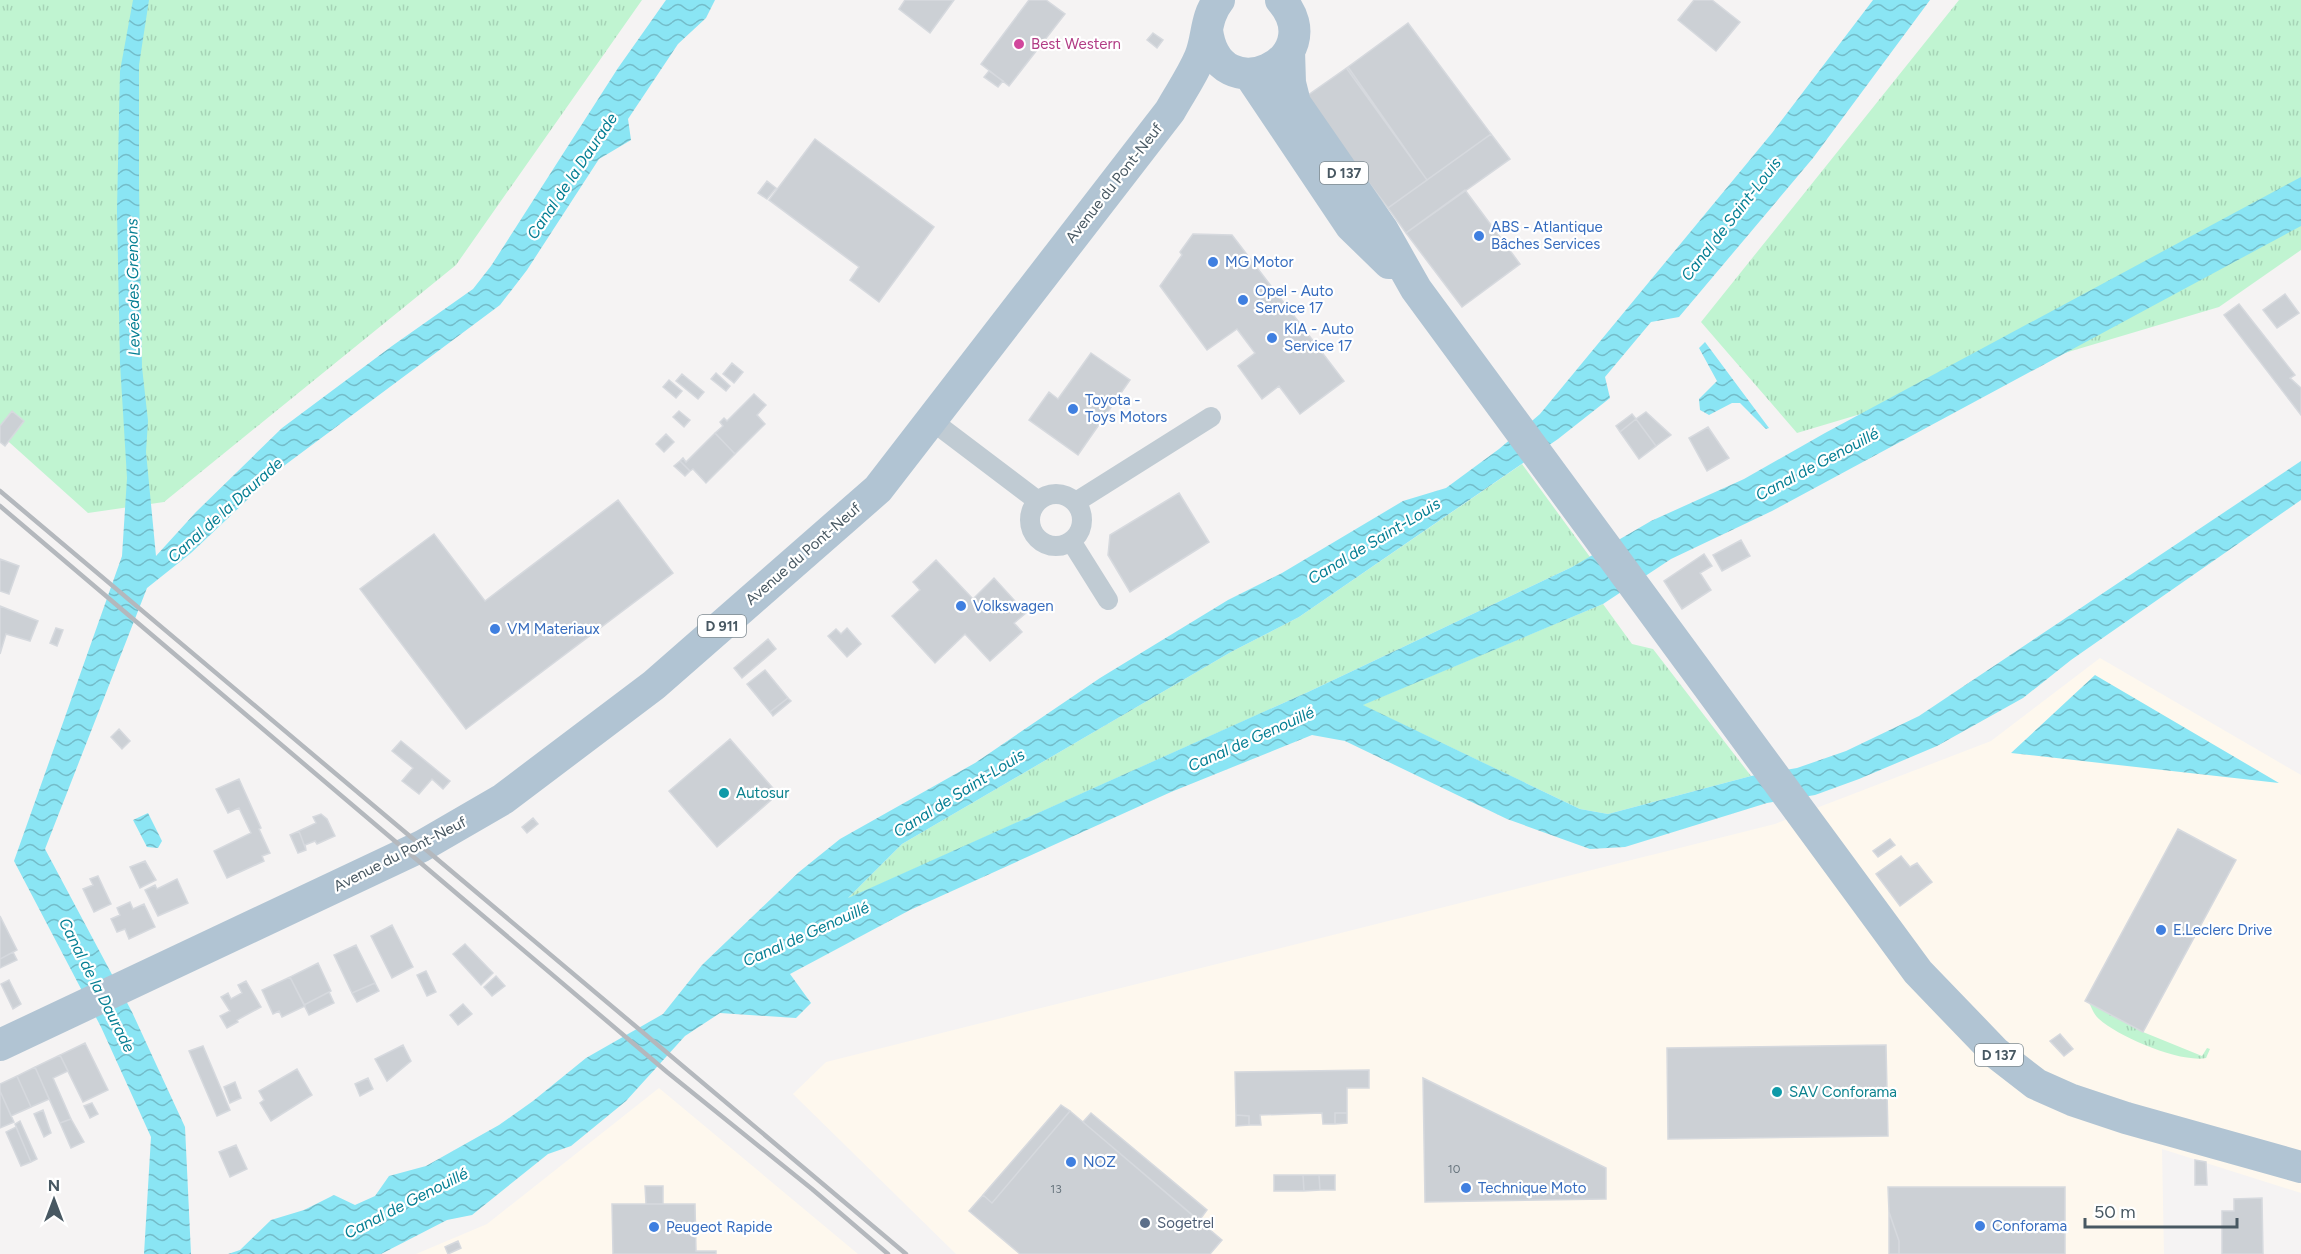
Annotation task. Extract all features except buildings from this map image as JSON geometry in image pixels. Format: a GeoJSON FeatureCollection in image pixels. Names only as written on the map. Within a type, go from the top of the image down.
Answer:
{"type":"FeatureCollection","features":[{"type":"Feature","properties":{"kind":"main road"},"geometry":{"type":"LineString","coordinates":[[1207,12],[1208,43],[1214,56],[1224,65],[1242,73],[1272,69],[1289,51],[1293,41],[1290,6]]}},
{"type":"Feature","properties":{"kind":"main road","name":"D 911"},"geometry":{"type":"LineString","coordinates":[[1170,111],[1201,55],[1207,12]]}},
{"type":"Feature","properties":{"kind":"main road","name":"D 137"},"geometry":{"type":"LineString","coordinates":[[1289,51],[1290,83],[1295,103],[1382,229],[1416,289],[1773,771],[1918,972],[1996,1053],[2036,1084],[2072,1100],[2126,1118],[2301,1167]]}},
{"type":"Feature","properties":{"kind":"main road","name":"D 137"},"geometry":{"type":"LineString","coordinates":[[1242,73],[1351,226],[1416,289]]}},
{"type":"Feature","properties":{"kind":"main road","name":"D 911"},"geometry":{"type":"LineString","coordinates":[[1170,111],[1212,83],[1242,73]]}},
{"type":"Feature","properties":{"kind":"main road","name":"Avenue du Pont-Neuf"},"geometry":{"type":"LineString","coordinates":[[0,1045],[410,852],[503,799],[654,686],[878,489],[1170,111]]}},
{"type":"Feature","properties":{"kind":"street"},"geometry":{"type":"LineString","coordinates":[[1076,502],[1211,417]]}},
{"type":"Feature","properties":{"kind":"street"},"geometry":{"type":"LineString","coordinates":[[931,420],[1038,501]]}},
{"type":"Feature","properties":{"kind":"street"},"geometry":{"type":"LineString","coordinates":[[1062,494],[1076,502],[1081,510],[1082,527],[1071,542],[1055,546],[1046,544],[1034,533],[1030,516],[1038,501],[1045,496],[1062,494]]}},
{"type":"Feature","properties":{"kind":"street"},"geometry":{"type":"LineString","coordinates":[[1071,542],[1108,600]]}},
{"type":"Feature","properties":{"kind":"shaded area"},"geometry":{"type":"Polygon","coordinates":[[[2100,658],[2301,775],[2301,1193],[2162,1149],[2164,1254],[956,1254],[793,1094],[826,1062],[1775,824],[1991,741],[2100,658]]]}},
{"type":"Feature","properties":{"kind":"shaded area"},"geometry":{"type":"Polygon","coordinates":[[[659,1088],[858,1254],[416,1254],[487,1224],[659,1088]]]}},
{"type":"Feature","properties":{"kind":"green space"},"geometry":{"type":"Polygon","coordinates":[[[0,0],[642,0],[456,265],[164,502],[88,513],[0,434],[0,0]]]}},
{"type":"Feature","properties":{"kind":"green space"},"geometry":{"type":"Polygon","coordinates":[[[1959,0],[2301,0],[2301,250],[2219,307],[1797,433],[1701,322],[1959,0]]]}},
{"type":"Feature","properties":{"kind":"green space"},"geometry":{"type":"Polygon","coordinates":[[[1522,464],[1590,557],[1308,692],[847,899],[902,844],[1231,652],[1299,617],[1522,464]]]}},
{"type":"Feature","properties":{"kind":"green space"},"geometry":{"type":"Polygon","coordinates":[[[1603,604],[1632,644],[1653,649],[1751,776],[1608,814],[1580,809],[1362,705],[1603,604]]]}},
{"type":"Feature","properties":{"kind":"green space"},"geometry":{"type":"Polygon","coordinates":[[[2089,1003],[2143,1032],[2202,1056],[2207,1048],[2210,1049],[2206,1058],[2195,1058],[2181,1057],[2150,1047],[2108,1026],[2097,1017],[2089,1003]]]}},
{"type":"Feature","properties":{"kind":"water"},"geometry":{"type":"Polygon","coordinates":[[[133,0],[149,0],[139,65],[139,185],[142,367],[148,421],[146,452],[156,556],[196,512],[282,428],[473,289],[491,266],[618,68],[666,0],[715,0],[706,18],[678,44],[628,119],[631,140],[599,159],[527,270],[500,305],[281,468],[191,553],[147,588],[45,849],[132,1012],[185,1127],[191,1254],[144,1254],[151,1137],[101,1027],[14,861],[122,556],[127,478],[120,363],[117,210],[120,71],[133,0]]]}},
{"type":"Feature","properties":{"kind":"water"},"geometry":{"type":"Polygon","coordinates":[[[1873,0],[1930,0],[1813,158],[1679,317],[1651,322],[1605,377],[1610,398],[1558,439],[1299,617],[1231,652],[902,844],[848,898],[1308,692],[1572,567],[1651,521],[1744,479],[1825,433],[2301,177],[2301,226],[1772,511],[1671,559],[1603,604],[1363,705],[1580,809],[1608,814],[1751,776],[1797,768],[1846,751],[1919,716],[2301,461],[2301,500],[2071,660],[2023,698],[1937,746],[1815,795],[1767,803],[1625,847],[1590,849],[1507,819],[1345,741],[1312,735],[1171,792],[910,910],[790,974],[811,1003],[796,1018],[720,1013],[685,1036],[626,1101],[571,1146],[548,1154],[472,1215],[447,1220],[381,1254],[228,1254],[240,1250],[271,1220],[304,1210],[334,1195],[355,1205],[375,1196],[389,1176],[426,1166],[499,1125],[586,1058],[663,1014],[702,965],[799,872],[840,839],[975,763],[1100,678],[1228,600],[1282,573],[1403,501],[1446,488],[1499,449],[1540,414],[1772,133],[1873,0]]]}},
{"type":"Feature","properties":{"kind":"water"},"geometry":{"type":"Polygon","coordinates":[[[1705,342],[1769,428],[1766,429],[1740,403],[1732,403],[1709,415],[1700,410],[1699,399],[1717,381],[1699,348],[1705,342]]]}},
{"type":"Feature","properties":{"kind":"water"},"geometry":{"type":"Polygon","coordinates":[[[2095,675],[2279,783],[2011,753],[2095,675]]]}},
{"type":"Feature","properties":{"kind":"water"},"geometry":{"type":"Polygon","coordinates":[[[148,813],[162,841],[158,848],[147,847],[133,820],[148,813]]]}},
{"type":"Feature","properties":{"kind":"railway"},"geometry":{"type":"LineString","coordinates":[[0,491],[906,1254]]}},
{"type":"Feature","properties":{"kind":"railway"},"geometry":{"type":"LineString","coordinates":[[0,506],[667,1072],[812,1189],[888,1254]]}},
{"type":"Feature","properties":{"kind":"place","name":"Best Western"},"geometry":{"type":"Point","coordinates":[1019,44]}},
{"type":"Feature","properties":{"kind":"place","name":"ABS - Atlantique Bâches Services"},"geometry":{"type":"Point","coordinates":[1479,236]}},
{"type":"Feature","properties":{"kind":"place","name":"MG Motor"},"geometry":{"type":"Point","coordinates":[1213,262]}},
{"type":"Feature","properties":{"kind":"place","name":"Opel - Auto Service 17"},"geometry":{"type":"Point","coordinates":[1243,300]}},
{"type":"Feature","properties":{"kind":"place","name":"KIA - Auto Service 17"},"geometry":{"type":"Point","coordinates":[1272,338]}},
{"type":"Feature","properties":{"kind":"place","name":"Toyota - Toys Motors"},"geometry":{"type":"Point","coordinates":[1073,409]}},
{"type":"Feature","properties":{"kind":"place","name":"Volkswagen"},"geometry":{"type":"Point","coordinates":[961,606]}},
{"type":"Feature","properties":{"kind":"place","name":"VM Materiaux"},"geometry":{"type":"Point","coordinates":[495,629]}},
{"type":"Feature","properties":{"kind":"place","name":"Autosur"},"geometry":{"type":"Point","coordinates":[724,793]}},
{"type":"Feature","properties":{"kind":"place","name":"E.Leclerc Drive"},"geometry":{"type":"Point","coordinates":[2161,930]}},
{"type":"Feature","properties":{"kind":"place","name":"SAV Conforama"},"geometry":{"type":"Point","coordinates":[1777,1092]}},
{"type":"Feature","properties":{"kind":"place","name":"NOZ"},"geometry":{"type":"Point","coordinates":[1071,1162]}},
{"type":"Feature","properties":{"kind":"place","name":"Technique Moto"},"geometry":{"type":"Point","coordinates":[1466,1188]}},
{"type":"Feature","properties":{"kind":"place","name":"Sogetrel"},"geometry":{"type":"Point","coordinates":[1145,1223]}},
{"type":"Feature","properties":{"kind":"place","name":"Conforama"},"geometry":{"type":"Point","coordinates":[1980,1226]}},
{"type":"Feature","properties":{"kind":"place","name":"Peugeot Rapide"},"geometry":{"type":"Point","coordinates":[654,1227]}},
{"type":"Feature","properties":{"kind":"water label","name":"Canal de la Daurade"},"geometry":{"type":"Point","coordinates":[572,176]}},
{"type":"Feature","properties":{"kind":"water label","name":"Canal de Saint-Louis"},"geometry":{"type":"Point","coordinates":[1731,219]}},
{"type":"Feature","properties":{"kind":"water label","name":"Levée des Grenons"},"geometry":{"type":"Point","coordinates":[133,287]}},
{"type":"Feature","properties":{"kind":"water label","name":"Canal de Genouillé"},"geometry":{"type":"Point","coordinates":[1817,464]}},
{"type":"Feature","properties":{"kind":"water label","name":"Canal de la Daurade"},"geometry":{"type":"Point","coordinates":[225,510]}},
{"type":"Feature","properties":{"kind":"water label","name":"Canal de Saint-Louis"},"geometry":{"type":"Point","coordinates":[1374,541]}},
{"type":"Feature","properties":{"kind":"water label","name":"Canal de Genouillé"},"geometry":{"type":"Point","coordinates":[1251,739]}},
{"type":"Feature","properties":{"kind":"water label","name":"Canal de Saint-Louis"},"geometry":{"type":"Point","coordinates":[959,793]}},
{"type":"Feature","properties":{"kind":"water label","name":"Canal de Genouillé"},"geometry":{"type":"Point","coordinates":[806,934]}},
{"type":"Feature","properties":{"kind":"water label","name":"Canal de la Daurade"},"geometry":{"type":"Point","coordinates":[97,985]}},
{"type":"Feature","properties":{"kind":"water label","name":"Canal de Genouillé"},"geometry":{"type":"Point","coordinates":[406,1203]}}]}
